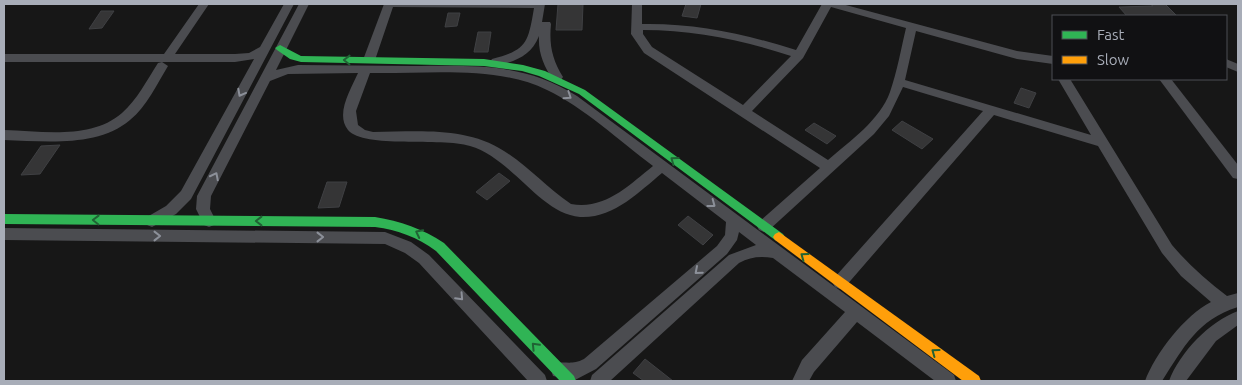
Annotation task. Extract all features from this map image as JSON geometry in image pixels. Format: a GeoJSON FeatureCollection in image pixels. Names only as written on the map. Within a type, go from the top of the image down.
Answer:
{"type":"FeatureCollection","features":[{"type":"Feature","properties":{"kind":"street"},"geometry":{"type":"LineString","coordinates":[[4,135],[80,135],[112,126],[126,117],[204,4]]}},
{"type":"Feature","properties":{"kind":"street"},"geometry":{"type":"LineString","coordinates":[[152,221],[171,210],[186,196],[289,4]]}},
{"type":"Feature","properties":{"kind":"street"},"geometry":{"type":"LineString","coordinates":[[209,221],[204,210],[204,196],[304,4]]}},
{"type":"Feature","properties":{"kind":"street"},"geometry":{"type":"LineString","coordinates":[[543,4],[389,4],[348,115],[349,123],[353,130],[362,135],[374,137],[444,137],[475,142],[501,155],[558,203],[572,211],[590,213],[601,210],[611,205],[662,166]]}},
{"type":"Feature","properties":{"kind":"street"},"geometry":{"type":"LineString","coordinates":[[496,62],[517,56],[532,45],[543,4]]}},
{"type":"Feature","properties":{"kind":"street"},"geometry":{"type":"LineString","coordinates":[[543,4],[543,46],[547,61],[557,77]]}},
{"type":"Feature","properties":{"kind":"street"},"geometry":{"type":"LineString","coordinates":[[637,4],[639,40],[648,50],[829,167]]}},
{"type":"Feature","properties":{"kind":"street"},"geometry":{"type":"LineString","coordinates":[[743,112],[799,55],[827,4]]}},
{"type":"Feature","properties":{"kind":"street"},"geometry":{"type":"LineString","coordinates":[[831,4],[1017,55],[1052,60]]}},
{"type":"Feature","properties":{"kind":"street"},"geometry":{"type":"LineString","coordinates":[[637,27],[670,26],[712,30],[752,39],[799,55]]}},
{"type":"Feature","properties":{"kind":"street"},"geometry":{"type":"LineString","coordinates":[[764,226],[878,122],[892,103],[912,26]]}},
{"type":"Feature","properties":{"kind":"street"},"geometry":{"type":"LineString","coordinates":[[280,48],[292,57],[301,59],[367,65],[489,70],[535,79],[573,99],[948,381]]}},
{"type":"Feature","properties":{"kind":"street"},"geometry":{"type":"LineString","coordinates":[[4,65],[165,62],[243,58],[264,50]]}},
{"type":"Feature","properties":{"kind":"street"},"geometry":{"type":"LineString","coordinates":[[4,58],[165,62],[231,66],[243,69],[251,75]]}},
{"type":"Feature","properties":{"kind":"street"},"geometry":{"type":"LineString","coordinates":[[264,79],[286,70],[298,69],[367,65],[496,62],[528,66],[557,77],[590,98],[974,381]]}},
{"type":"Feature","properties":{"kind":"street"},"geometry":{"type":"LineString","coordinates":[[1065,80],[1181,268],[1200,286],[1231,302]]}},
{"type":"Feature","properties":{"kind":"street"},"geometry":{"type":"LineString","coordinates":[[1166,80],[1238,174]]}},
{"type":"Feature","properties":{"kind":"street"},"geometry":{"type":"LineString","coordinates":[[899,82],[1103,143]]}},
{"type":"Feature","properties":{"kind":"street"},"geometry":{"type":"LineString","coordinates":[[840,282],[991,110]]}},
{"type":"Feature","properties":{"kind":"street"},"geometry":{"type":"LineString","coordinates":[[4,219],[375,222],[412,229],[428,237],[440,247],[564,376],[583,369],[597,358],[722,250],[732,236],[733,219]]}},
{"type":"Feature","properties":{"kind":"street"},"geometry":{"type":"LineString","coordinates":[[4,234],[386,238],[414,250],[424,259],[539,381]]}},
{"type":"Feature","properties":{"kind":"street"},"geometry":{"type":"LineString","coordinates":[[598,381],[734,259],[754,250],[778,253]]}},
{"type":"Feature","properties":{"kind":"street"},"geometry":{"type":"LineString","coordinates":[[1153,381],[1193,321],[1207,310],[1231,302]]}},
{"type":"Feature","properties":{"kind":"street"},"geometry":{"type":"LineString","coordinates":[[800,381],[808,366],[856,311]]}},
{"type":"Feature","properties":{"kind":"street"},"geometry":{"type":"LineString","coordinates":[[1177,381],[1200,346],[1213,332],[1238,318]]}},
{"type":"Feature","properties":{"kind":"building"},"geometry":{"type":"Polygon","coordinates":[[[558,4],[583,4],[582,30],[556,30],[558,4]]]}},
{"type":"Feature","properties":{"kind":"building"},"geometry":{"type":"Polygon","coordinates":[[[686,4],[701,4],[697,18],[682,16],[686,4]]]}},
{"type":"Feature","properties":{"kind":"building"},"geometry":{"type":"Polygon","coordinates":[[[1150,4],[1165,4],[1176,15],[1126,15],[1119,7],[1153,6],[1150,4]]]}},
{"type":"Feature","properties":{"kind":"building"},"geometry":{"type":"Polygon","coordinates":[[[101,11],[114,11],[102,28],[89,29],[101,11]]]}},
{"type":"Feature","properties":{"kind":"building"},"geometry":{"type":"Polygon","coordinates":[[[448,13],[460,13],[457,26],[445,27],[448,13]]]}},
{"type":"Feature","properties":{"kind":"building"},"geometry":{"type":"Polygon","coordinates":[[[478,32],[491,32],[488,52],[474,52],[478,32]]]}},
{"type":"Feature","properties":{"kind":"building"},"geometry":{"type":"Polygon","coordinates":[[[1021,88],[1036,93],[1029,108],[1014,103],[1021,88]]]}},
{"type":"Feature","properties":{"kind":"building"},"geometry":{"type":"Polygon","coordinates":[[[902,121],[933,139],[922,149],[892,130],[902,121]]]}},
{"type":"Feature","properties":{"kind":"building"},"geometry":{"type":"Polygon","coordinates":[[[814,123],[836,136],[827,144],[805,130],[814,123]]]}},
{"type":"Feature","properties":{"kind":"building"},"geometry":{"type":"Polygon","coordinates":[[[60,145],[40,174],[21,175],[41,146],[60,145]]]}},
{"type":"Feature","properties":{"kind":"building"},"geometry":{"type":"Polygon","coordinates":[[[499,173],[510,181],[487,200],[476,192],[499,173]]]}},
{"type":"Feature","properties":{"kind":"building"},"geometry":{"type":"Polygon","coordinates":[[[327,182],[347,182],[339,207],[318,208],[327,182]]]}},
{"type":"Feature","properties":{"kind":"building"},"geometry":{"type":"Polygon","coordinates":[[[688,216],[713,235],[703,245],[678,225],[688,216]]]}},
{"type":"Feature","properties":{"kind":"building"},"geometry":{"type":"Polygon","coordinates":[[[645,359],[673,381],[644,381],[633,373],[645,359]]]}},
{"type":"Feature","properties":{"kind":"traffic: fast"},"geometry":{"type":"LineString","coordinates":[[280,48],[293,57],[301,59],[484,63],[523,68],[542,73],[582,92],[779,237]]}},
{"type":"Feature","properties":{"kind":"traffic: fast"},"geometry":{"type":"LineString","coordinates":[[4,219],[375,222],[401,227],[425,237],[440,247],[569,381]]}},
{"type":"Feature","properties":{"kind":"traffic: slow"},"geometry":{"type":"LineString","coordinates":[[779,237],[974,381]]}}]}
